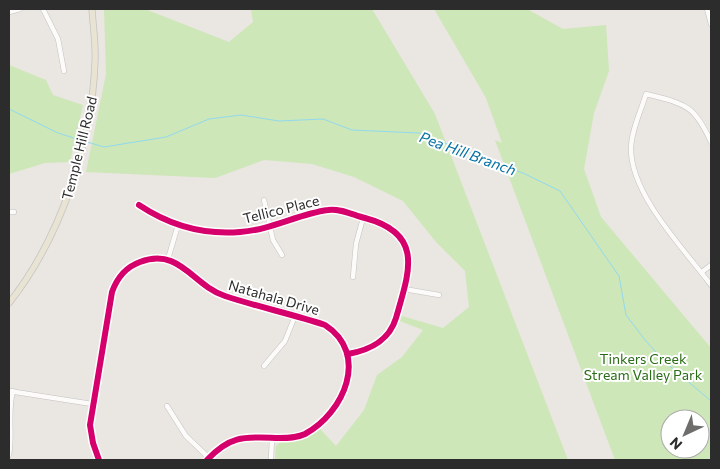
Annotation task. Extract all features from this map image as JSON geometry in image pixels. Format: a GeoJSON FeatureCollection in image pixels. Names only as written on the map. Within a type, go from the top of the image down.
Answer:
{"type":"FeatureCollection","features":[{"type":"Feature","properties":{"kind":"main road","name":"Temple Hill Road"},"geometry":{"type":"LineString","coordinates":[[9,303],[48,243],[74,178],[94,86],[96,52],[92,9]]}},
{"type":"Feature","properties":{"kind":"street"},"geometry":{"type":"LineString","coordinates":[[9,12],[20,9]]}},
{"type":"Feature","properties":{"kind":"street"},"geometry":{"type":"LineString","coordinates":[[43,9],[58,39],[64,71]]}},
{"type":"Feature","properties":{"kind":"street"},"geometry":{"type":"LineString","coordinates":[[706,9],[711,24]]}},
{"type":"Feature","properties":{"kind":"street"},"geometry":{"type":"LineString","coordinates":[[711,142],[704,125],[690,109],[681,103],[646,94],[633,135],[631,157],[648,203],[711,285]]}},
{"type":"Feature","properties":{"kind":"street"},"geometry":{"type":"LineString","coordinates":[[264,200],[275,245],[282,255]]}},
{"type":"Feature","properties":{"kind":"street","name":"Tellico Place"},"geometry":{"type":"LineString","coordinates":[[139,205],[178,225],[224,233],[270,227],[328,210],[342,211],[386,224],[403,241],[409,266],[395,321],[387,335],[371,348],[348,354]]}},
{"type":"Feature","properties":{"kind":"street"},"geometry":{"type":"LineString","coordinates":[[353,277],[356,244],[363,218]]}},
{"type":"Feature","properties":{"kind":"street"},"geometry":{"type":"LineString","coordinates":[[99,460],[91,432],[92,404],[108,310],[115,285],[124,272],[134,264],[146,260],[168,259],[178,225]]}},
{"type":"Feature","properties":{"kind":"street","name":"Natahala Drive"},"geometry":{"type":"LineString","coordinates":[[168,259],[178,264],[219,294],[330,328],[342,341],[348,354]]}},
{"type":"Feature","properties":{"kind":"street"},"geometry":{"type":"LineString","coordinates":[[702,272],[711,265]]}},
{"type":"Feature","properties":{"kind":"street"},"geometry":{"type":"LineString","coordinates":[[404,289],[439,295]]}},
{"type":"Feature","properties":{"kind":"street"},"geometry":{"type":"LineString","coordinates":[[264,366],[285,341],[295,316]]}},
{"type":"Feature","properties":{"kind":"street"},"geometry":{"type":"LineString","coordinates":[[167,406],[186,436],[208,459],[220,446],[240,437],[272,438],[298,436],[311,430],[323,418],[346,387],[350,368],[348,354]]}},
{"type":"Feature","properties":{"kind":"street"},"geometry":{"type":"LineString","coordinates":[[9,455],[11,391],[92,404]]}},
{"type":"Feature","properties":{"kind":"street"},"geometry":{"type":"LineString","coordinates":[[271,460],[272,438]]}},
{"type":"Feature","properties":{"kind":"green space"},"geometry":{"type":"Polygon","coordinates":[[[104,9],[145,9],[229,42],[253,22],[251,9],[372,9],[435,114],[568,460],[275,460],[276,446],[280,442],[304,439],[320,429],[336,446],[364,410],[377,375],[402,357],[423,330],[400,321],[402,316],[443,328],[469,307],[465,271],[436,242],[403,201],[354,177],[312,164],[264,160],[215,178],[86,172],[106,74],[104,9]]]}},
{"type":"Feature","properties":{"kind":"green space","name":"Tinkers Creek Stream Valley Park"},"geometry":{"type":"Polygon","coordinates":[[[434,9],[527,9],[563,29],[606,25],[609,71],[594,113],[584,169],[601,217],[711,348],[711,460],[615,460],[495,140],[502,143],[486,98],[434,9]]]}},
{"type":"Feature","properties":{"kind":"green space"},"geometry":{"type":"Polygon","coordinates":[[[9,65],[46,80],[53,95],[83,105],[70,162],[45,163],[9,174],[9,65]]]}},
{"type":"Feature","properties":{"kind":"waterway","name":"Pea Hill Branch"},"geometry":{"type":"LineString","coordinates":[[9,109],[58,133],[80,140]]}},
{"type":"Feature","properties":{"kind":"waterway","name":"Pea Hill Branch"},"geometry":{"type":"LineString","coordinates":[[87,142],[104,147],[166,137],[209,119],[241,115],[279,121],[323,119],[352,130],[419,133],[525,174],[560,191],[619,276],[626,315],[665,362],[711,401]]}},
{"type":"Feature","properties":{"kind":"cycle path"},"geometry":{"type":"LineString","coordinates":[[139,205],[174,223],[213,232],[251,231],[317,212],[337,210],[384,225],[397,234],[405,245],[408,257],[408,270],[393,326],[389,333],[378,343],[364,350],[348,354]]}},
{"type":"Feature","properties":{"kind":"cycle path"},"geometry":{"type":"LineString","coordinates":[[99,460],[93,443],[90,425],[112,292],[119,278],[126,270],[140,262],[154,259],[166,259],[176,263],[203,284],[225,296],[325,325],[339,337],[346,351],[349,367],[346,382],[340,398],[331,412],[319,424],[305,434],[296,437],[257,437],[232,441],[224,445],[207,460]]}}]}
